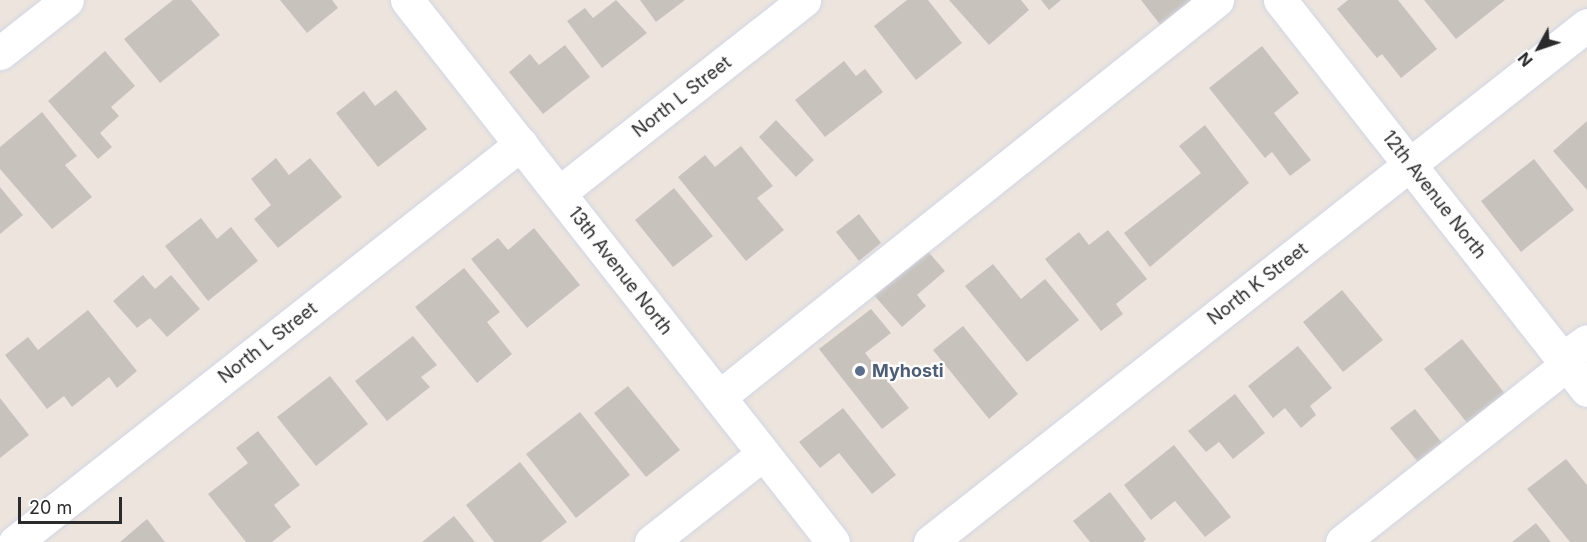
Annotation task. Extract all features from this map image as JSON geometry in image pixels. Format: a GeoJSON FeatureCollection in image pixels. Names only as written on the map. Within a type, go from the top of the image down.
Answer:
{"type":"FeatureCollection","features":[{"type":"Feature","properties":{"kind":"street"},"geometry":{"type":"LineString","coordinates":[[0,53],[67,0]]}},
{"type":"Feature","properties":{"kind":"street","name":"13th Avenue North"},"geometry":{"type":"LineString","coordinates":[[407,0],[833,542]]}},
{"type":"Feature","properties":{"kind":"street","name":"North L Street"},"geometry":{"type":"LineString","coordinates":[[559,193],[804,0]]}},
{"type":"Feature","properties":{"kind":"street"},"geometry":{"type":"LineString","coordinates":[[719,397],[1217,0]]}},
{"type":"Feature","properties":{"kind":"street","name":"12th Avenue North"},"geometry":{"type":"LineString","coordinates":[[1280,0],[1410,165],[1572,354],[1587,390]]}},
{"type":"Feature","properties":{"kind":"street","name":"North K Street"},"geometry":{"type":"LineString","coordinates":[[930,542],[1587,25]]}},
{"type":"Feature","properties":{"kind":"street","name":"North L Street"},"geometry":{"type":"LineString","coordinates":[[15,542],[520,144]]}},
{"type":"Feature","properties":{"kind":"street"},"geometry":{"type":"LineString","coordinates":[[1341,542],[1572,354]]}},
{"type":"Feature","properties":{"kind":"street"},"geometry":{"type":"LineString","coordinates":[[651,542],[763,453]]}},
{"type":"Feature","properties":{"kind":"building"},"geometry":{"type":"Polygon","coordinates":[[[173,0],[191,0],[220,35],[160,83],[124,39],[173,0]]]}},
{"type":"Feature","properties":{"kind":"building"},"geometry":{"type":"Polygon","coordinates":[[[280,0],[332,0],[338,8],[307,33],[280,0]]]}},
{"type":"Feature","properties":{"kind":"building"},"geometry":{"type":"Polygon","coordinates":[[[616,0],[647,33],[602,68],[567,21],[585,8],[593,18],[616,0]]]}},
{"type":"Feature","properties":{"kind":"building"},"geometry":{"type":"Polygon","coordinates":[[[640,0],[685,0],[656,22],[640,0]]]}},
{"type":"Feature","properties":{"kind":"building"},"geometry":{"type":"Polygon","coordinates":[[[907,0],[928,0],[962,43],[916,80],[874,26],[907,0]]]}},
{"type":"Feature","properties":{"kind":"building"},"geometry":{"type":"Polygon","coordinates":[[[949,0],[1021,0],[1029,10],[989,45],[949,0]]]}},
{"type":"Feature","properties":{"kind":"building"},"geometry":{"type":"Polygon","coordinates":[[[1041,0],[1061,0],[1049,10],[1041,0]]]}},
{"type":"Feature","properties":{"kind":"building"},"geometry":{"type":"Polygon","coordinates":[[[1141,0],[1197,0],[1162,27],[1141,0]]]}},
{"type":"Feature","properties":{"kind":"building"},"geometry":{"type":"Polygon","coordinates":[[[1348,0],[1398,0],[1437,49],[1401,78],[1382,54],[1377,58],[1337,9],[1348,0]]]}},
{"type":"Feature","properties":{"kind":"building"},"geometry":{"type":"Polygon","coordinates":[[[1424,0],[1505,0],[1456,39],[1424,0]]]}},
{"type":"Feature","properties":{"kind":"building"},"geometry":{"type":"Polygon","coordinates":[[[565,45],[590,77],[543,114],[509,72],[530,54],[539,65],[565,45]]]}},
{"type":"Feature","properties":{"kind":"building"},"geometry":{"type":"Polygon","coordinates":[[[1262,46],[1299,93],[1274,113],[1311,160],[1290,176],[1272,152],[1265,158],[1209,88],[1262,46]]]}},
{"type":"Feature","properties":{"kind":"building"},"geometry":{"type":"Polygon","coordinates":[[[105,51],[135,86],[111,107],[119,116],[100,133],[112,147],[98,159],[48,101],[105,51]]]}},
{"type":"Feature","properties":{"kind":"building"},"geometry":{"type":"Polygon","coordinates":[[[844,61],[856,76],[865,69],[883,92],[825,137],[795,100],[844,61]]]}},
{"type":"Feature","properties":{"kind":"building"},"geometry":{"type":"Polygon","coordinates":[[[396,90],[427,129],[378,167],[336,113],[364,91],[375,106],[396,90]]]}},
{"type":"Feature","properties":{"kind":"building"},"geometry":{"type":"Polygon","coordinates":[[[42,112],[77,156],[65,165],[92,197],[52,229],[0,169],[0,147],[42,112]]]}},
{"type":"Feature","properties":{"kind":"building"},"geometry":{"type":"Polygon","coordinates":[[[776,120],[814,160],[796,177],[759,137],[776,120]]]}},
{"type":"Feature","properties":{"kind":"building"},"geometry":{"type":"Polygon","coordinates":[[[1587,121],[1587,190],[1553,151],[1587,121]]]}},
{"type":"Feature","properties":{"kind":"building"},"geometry":{"type":"Polygon","coordinates":[[[1205,125],[1249,183],[1150,267],[1124,233],[1201,173],[1179,146],[1205,125]]]}},
{"type":"Feature","properties":{"kind":"building"},"geometry":{"type":"Polygon","coordinates":[[[741,146],[773,186],[757,198],[784,230],[746,261],[678,177],[705,155],[715,167],[741,146]]]}},
{"type":"Feature","properties":{"kind":"building"},"geometry":{"type":"Polygon","coordinates":[[[276,158],[289,175],[310,158],[342,197],[278,248],[254,219],[271,205],[251,179],[276,158]]]}},
{"type":"Feature","properties":{"kind":"building"},"geometry":{"type":"Polygon","coordinates":[[[1534,159],[1574,210],[1521,252],[1481,201],[1534,159]]]}},
{"type":"Feature","properties":{"kind":"building"},"geometry":{"type":"Polygon","coordinates":[[[0,187],[23,215],[0,234],[0,187]]]}},
{"type":"Feature","properties":{"kind":"building"},"geometry":{"type":"Polygon","coordinates":[[[674,188],[713,236],[673,267],[635,220],[674,188]]]}},
{"type":"Feature","properties":{"kind":"building"},"geometry":{"type":"Polygon","coordinates":[[[859,214],[881,243],[859,261],[836,232],[859,214]]]}},
{"type":"Feature","properties":{"kind":"building"},"geometry":{"type":"Polygon","coordinates":[[[201,218],[217,239],[231,227],[258,261],[208,301],[165,246],[201,218]]]}},
{"type":"Feature","properties":{"kind":"building"},"geometry":{"type":"Polygon","coordinates":[[[534,228],[580,285],[527,328],[471,259],[498,238],[508,250],[534,228]]]}},
{"type":"Feature","properties":{"kind":"building"},"geometry":{"type":"Polygon","coordinates":[[[1108,230],[1147,279],[1116,304],[1123,314],[1101,331],[1045,259],[1079,232],[1089,245],[1108,230]]]}},
{"type":"Feature","properties":{"kind":"building"},"geometry":{"type":"Polygon","coordinates":[[[924,247],[945,271],[917,295],[926,306],[902,327],[872,293],[924,247]]]}},
{"type":"Feature","properties":{"kind":"building"},"geometry":{"type":"Polygon","coordinates":[[[993,264],[1021,299],[1045,279],[1079,320],[1027,362],[965,286],[993,264]]]}},
{"type":"Feature","properties":{"kind":"building"},"geometry":{"type":"Polygon","coordinates":[[[464,268],[500,312],[487,322],[512,354],[477,383],[415,307],[464,268]]]}},
{"type":"Feature","properties":{"kind":"building"},"geometry":{"type":"Polygon","coordinates":[[[143,275],[155,289],[171,275],[200,309],[167,337],[150,318],[137,328],[113,301],[143,275]]]}},
{"type":"Feature","properties":{"kind":"building"},"geometry":{"type":"Polygon","coordinates":[[[1342,290],[1383,340],[1343,372],[1303,322],[1342,290]]]}},
{"type":"Feature","properties":{"kind":"building"},"geometry":{"type":"Polygon","coordinates":[[[871,309],[891,333],[865,353],[909,408],[882,429],[819,349],[871,309]]]}},
{"type":"Feature","properties":{"kind":"building"},"geometry":{"type":"Polygon","coordinates":[[[88,310],[137,371],[117,388],[109,377],[72,407],[64,396],[47,409],[5,355],[28,337],[38,350],[88,310]]]}},
{"type":"Feature","properties":{"kind":"building"},"geometry":{"type":"Polygon","coordinates":[[[963,326],[1018,394],[989,419],[933,350],[963,326]]]}},
{"type":"Feature","properties":{"kind":"building"},"geometry":{"type":"Polygon","coordinates":[[[413,336],[437,365],[421,377],[430,387],[387,421],[355,381],[413,336]]]}},
{"type":"Feature","properties":{"kind":"building"},"geometry":{"type":"Polygon","coordinates":[[[1462,339],[1506,395],[1468,424],[1424,369],[1462,339]]]}},
{"type":"Feature","properties":{"kind":"building"},"geometry":{"type":"Polygon","coordinates":[[[1298,346],[1332,388],[1310,406],[1316,415],[1301,428],[1285,408],[1273,418],[1248,386],[1298,346]]]}},
{"type":"Feature","properties":{"kind":"building"},"geometry":{"type":"Polygon","coordinates":[[[330,376],[368,424],[316,466],[277,417],[330,376]]]}},
{"type":"Feature","properties":{"kind":"building"},"geometry":{"type":"Polygon","coordinates":[[[628,386],[680,450],[646,477],[594,413],[628,386]]]}},
{"type":"Feature","properties":{"kind":"building"},"geometry":{"type":"Polygon","coordinates":[[[1235,394],[1265,433],[1233,459],[1219,442],[1206,452],[1188,431],[1235,394]]]}},
{"type":"Feature","properties":{"kind":"building"},"geometry":{"type":"Polygon","coordinates":[[[0,398],[29,435],[0,458],[0,398]]]}},
{"type":"Feature","properties":{"kind":"building"},"geometry":{"type":"Polygon","coordinates":[[[843,408],[896,475],[872,494],[839,453],[820,468],[799,442],[843,408]]]}},
{"type":"Feature","properties":{"kind":"building"},"geometry":{"type":"Polygon","coordinates":[[[1415,409],[1442,443],[1418,462],[1390,428],[1415,409]]]}},
{"type":"Feature","properties":{"kind":"building"},"geometry":{"type":"Polygon","coordinates":[[[580,412],[630,475],[576,518],[526,454],[580,412]]]}},
{"type":"Feature","properties":{"kind":"building"},"geometry":{"type":"Polygon","coordinates":[[[258,431],[300,485],[274,505],[291,527],[272,542],[246,542],[208,494],[248,463],[236,448],[258,431]]]}},
{"type":"Feature","properties":{"kind":"building"},"geometry":{"type":"Polygon","coordinates":[[[1174,445],[1231,517],[1205,537],[1175,501],[1151,520],[1124,485],[1174,445]]]}},
{"type":"Feature","properties":{"kind":"building"},"geometry":{"type":"Polygon","coordinates":[[[1566,459],[1587,485],[1587,542],[1570,542],[1527,489],[1566,459]]]}},
{"type":"Feature","properties":{"kind":"building"},"geometry":{"type":"Polygon","coordinates":[[[520,462],[567,522],[541,542],[494,542],[466,505],[520,462]]]}},
{"type":"Feature","properties":{"kind":"building"},"geometry":{"type":"Polygon","coordinates":[[[1110,492],[1146,539],[1143,542],[1090,542],[1073,521],[1110,492]]]}},
{"type":"Feature","properties":{"kind":"building"},"geometry":{"type":"Polygon","coordinates":[[[454,516],[475,542],[422,542],[454,516]]]}},
{"type":"Feature","properties":{"kind":"building"},"geometry":{"type":"Polygon","coordinates":[[[147,519],[165,542],[120,542],[147,519]]]}},
{"type":"Feature","properties":{"kind":"building"},"geometry":{"type":"Polygon","coordinates":[[[1536,523],[1551,542],[1512,542],[1536,523]]]}},
{"type":"Feature","properties":{"kind":"place","name":"Myhosti"},"geometry":{"type":"Point","coordinates":[860,371]}}]}
